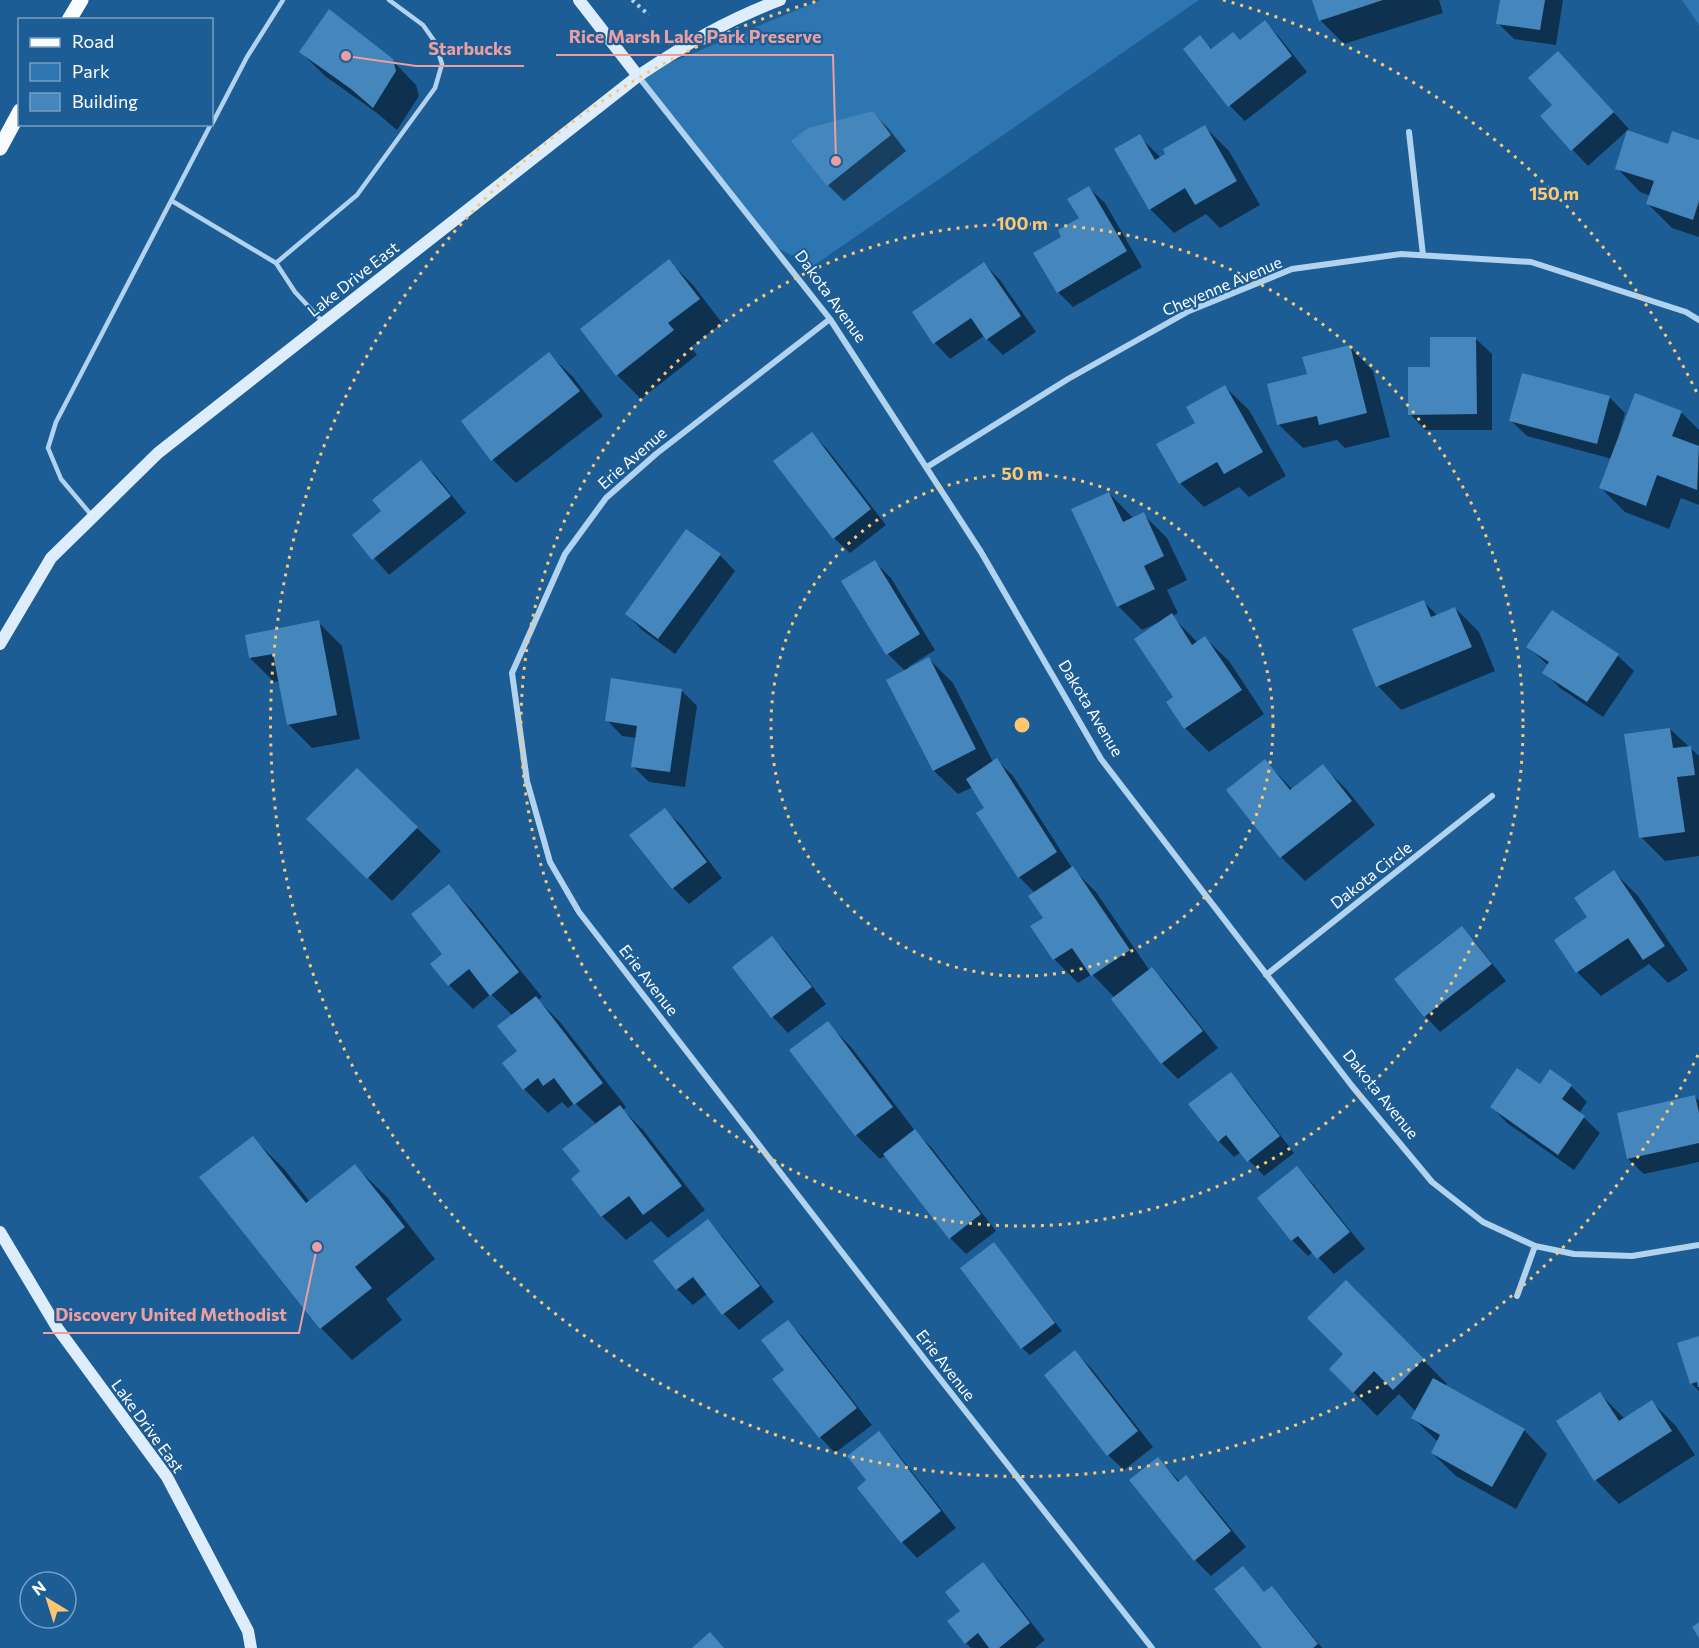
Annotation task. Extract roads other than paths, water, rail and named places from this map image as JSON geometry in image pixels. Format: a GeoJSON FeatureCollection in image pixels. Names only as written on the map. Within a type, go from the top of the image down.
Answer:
{"type":"FeatureCollection","features":[{"type":"Feature","properties":{"kind":"main road"},"geometry":{"type":"LineString","coordinates":[[70,18],[81,0]]}},
{"type":"Feature","properties":{"kind":"main road"},"geometry":{"type":"LineString","coordinates":[[0,148],[18,115]]}},
{"type":"Feature","properties":{"kind":"street","name":"Dakota Avenue"},"geometry":{"type":"LineString","coordinates":[[579,0],[831,319],[981,552],[1101,759],[1352,1086],[1432,1182],[1483,1222],[1535,1246],[1574,1254],[1632,1256],[1699,1245]]}},
{"type":"Feature","properties":{"kind":"street","name":"Lake Drive East"},"geometry":{"type":"LineString","coordinates":[[0,644],[51,558],[158,453],[638,76],[685,45],[741,14],[780,0]]}},
{"type":"Feature","properties":{"kind":"street"},"geometry":{"type":"LineString","coordinates":[[1409,132],[1423,255]]}},
{"type":"Feature","properties":{"kind":"street","name":"Cheyenne Avenue"},"geometry":{"type":"LineString","coordinates":[[927,467],[1068,379],[1189,311],[1292,270],[1401,254],[1531,262],[1686,312],[1699,320]]}},
{"type":"Feature","properties":{"kind":"street","name":"Erie Avenue"},"geometry":{"type":"LineString","coordinates":[[831,319],[656,454],[614,490],[565,554],[512,673],[527,781],[550,862],[579,912],[926,1361],[1152,1648]]}},
{"type":"Feature","properties":{"kind":"street","name":"Dakota Circle"},"geometry":{"type":"LineString","coordinates":[[1266,975],[1492,796]]}},
{"type":"Feature","properties":{"kind":"street","name":"Lake Drive East"},"geometry":{"type":"LineString","coordinates":[[0,1233],[58,1329],[166,1477],[248,1631],[251,1648]]}},
{"type":"Feature","properties":{"kind":"street"},"geometry":{"type":"LineString","coordinates":[[1517,1296],[1535,1246]]}},
{"type":"Feature","properties":{"kind":"lane"},"geometry":{"type":"LineString","coordinates":[[213,120],[247,57],[283,0]]}},
{"type":"Feature","properties":{"kind":"lane"},"geometry":{"type":"LineString","coordinates":[[276,263],[357,195],[435,88],[442,64],[435,42],[423,25],[389,0]]}},
{"type":"Feature","properties":{"kind":"lane"},"geometry":{"type":"LineString","coordinates":[[93,517],[61,479],[48,448],[56,422],[210,126]]}},
{"type":"Feature","properties":{"kind":"lane"},"geometry":{"type":"LineString","coordinates":[[172,201],[276,263],[295,292],[324,323]]}},
{"type":"Feature","properties":{"kind":"place","name":"Starbucks"},"geometry":{"type":"Point","coordinates":[346,56]}},
{"type":"Feature","properties":{"kind":"place","name":"Rice Marsh Lake Park Preserve"},"geometry":{"type":"Point","coordinates":[836,161]}},
{"type":"Feature","properties":{"kind":"place","name":"Discovery United Methodist"},"geometry":{"type":"Point","coordinates":[317,1247]}}]}
